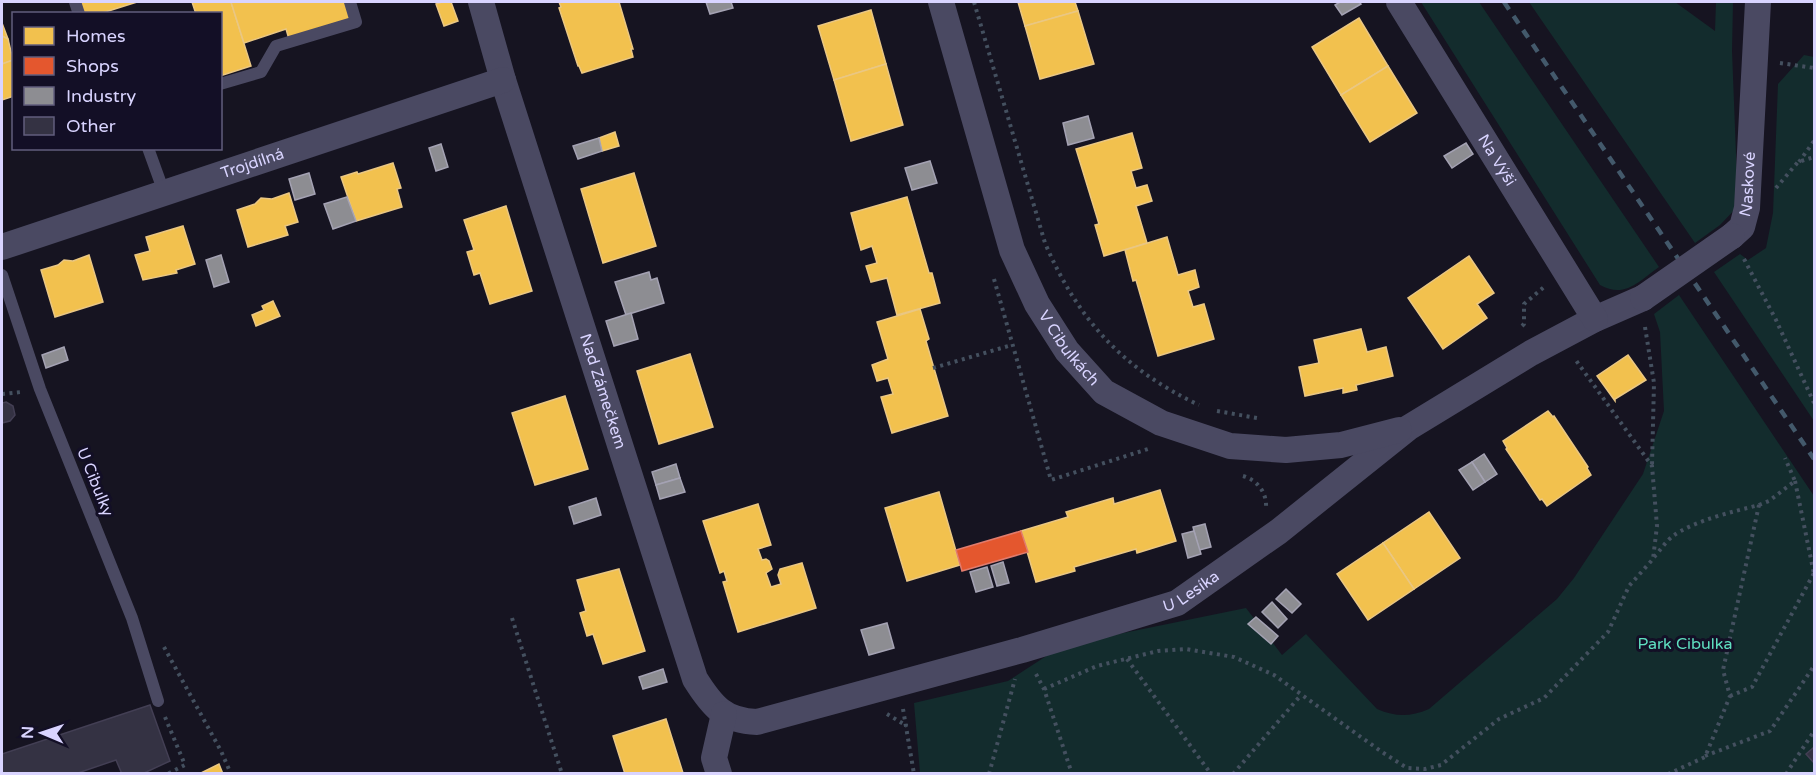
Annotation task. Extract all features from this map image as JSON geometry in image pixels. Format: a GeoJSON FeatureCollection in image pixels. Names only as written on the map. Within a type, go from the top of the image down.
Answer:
{"type":"FeatureCollection","features":[{"type":"Feature","properties":{"kind":"street","name":"Nad Zámečkem"},"geometry":{"type":"LineString","coordinates":[[484,2],[503,80],[695,679],[708,699],[724,714]]}},
{"type":"Feature","properties":{"kind":"street","name":"V Cibulkách"},"geometry":{"type":"LineString","coordinates":[[941,2],[1012,250],[1037,304],[1067,351],[1104,392],[1161,423],[1230,446],[1286,450],[1341,445],[1408,428]]}},
{"type":"Feature","properties":{"kind":"street","name":"Na Výši"},"geometry":{"type":"LineString","coordinates":[[1399,2],[1595,319]]}},
{"type":"Feature","properties":{"kind":"street","name":"Naskové"},"geometry":{"type":"LineString","coordinates":[[1595,319],[1642,299],[1742,228],[1747,208],[1758,2]]}},
{"type":"Feature","properties":{"kind":"street","name":"Trojdílná"},"geometry":{"type":"LineString","coordinates":[[2,247],[167,199],[503,80]]}},
{"type":"Feature","properties":{"kind":"street","name":"U Lesíka"},"geometry":{"type":"LineString","coordinates":[[724,714],[739,722],[757,722],[1022,650],[1177,603],[1278,532],[1408,428],[1531,353],[1595,319]]}},
{"type":"Feature","properties":{"kind":"street"},"geometry":{"type":"LineString","coordinates":[[719,774],[714,758],[724,714]]}},
{"type":"Feature","properties":{"kind":"lane"},"geometry":{"type":"LineString","coordinates":[[222,83],[261,72],[276,46],[356,22],[350,2]]}},
{"type":"Feature","properties":{"kind":"lane"},"geometry":{"type":"LineString","coordinates":[[149,150],[167,199]]}},
{"type":"Feature","properties":{"kind":"lane","name":"U Cibulky"},"geometry":{"type":"LineString","coordinates":[[2,275],[39,389],[132,618],[158,701]]}},
{"type":"Feature","properties":{"kind":"path"},"geometry":{"type":"LineString","coordinates":[[974,2],[1045,243],[1059,275],[1086,317],[1107,343],[1134,366],[1179,396],[1208,409],[1267,419]]}},
{"type":"Feature","properties":{"kind":"path"},"geometry":{"type":"LineString","coordinates":[[1756,60],[1815,68]]}},
{"type":"Feature","properties":{"kind":"path"},"geometry":{"type":"LineString","coordinates":[[1798,162],[1815,141]]}},
{"type":"Feature","properties":{"kind":"path"},"geometry":{"type":"LineString","coordinates":[[1732,236],[1776,320],[1815,403]]}},
{"type":"Feature","properties":{"kind":"path"},"geometry":{"type":"LineString","coordinates":[[1515,330],[1524,324],[1524,304],[1548,282]]}},
{"type":"Feature","properties":{"kind":"path"},"geometry":{"type":"LineString","coordinates":[[1642,299],[1654,383],[1652,466],[1658,526],[1653,559]]}},
{"type":"Feature","properties":{"kind":"path"},"geometry":{"type":"LineString","coordinates":[[1560,338],[1652,466]]}},
{"type":"Feature","properties":{"kind":"path"},"geometry":{"type":"LineString","coordinates":[[933,368],[1012,345]]}},
{"type":"Feature","properties":{"kind":"path"},"geometry":{"type":"LineString","coordinates":[[1731,696],[1752,687],[1814,574],[1795,481],[1785,458]]}},
{"type":"Feature","properties":{"kind":"path"},"geometry":{"type":"LineString","coordinates":[[1233,472],[1252,478],[1263,491],[1267,505],[1263,516]]}},
{"type":"Feature","properties":{"kind":"path"},"geometry":{"type":"LineString","coordinates":[[1072,774],[1044,689],[1097,666],[1158,651],[1186,649],[1234,657],[1274,675],[1407,768],[1425,769],[1441,765],[1499,719],[1544,698],[1608,632],[1629,586],[1673,536],[1712,518],[1769,501],[1795,481]]}},
{"type":"Feature","properties":{"kind":"path"},"geometry":{"type":"LineString","coordinates":[[1705,757],[1731,696],[1723,670],[1759,505]]}},
{"type":"Feature","properties":{"kind":"path"},"geometry":{"type":"LineString","coordinates":[[512,618],[562,774]]}},
{"type":"Feature","properties":{"kind":"path"},"geometry":{"type":"LineString","coordinates":[[988,774],[1022,650]]}},
{"type":"Feature","properties":{"kind":"path"},"geometry":{"type":"LineString","coordinates":[[1127,659],[1211,774]]}},
{"type":"Feature","properties":{"kind":"path"},"geometry":{"type":"LineString","coordinates":[[1668,774],[1770,731],[1815,666]]}},
{"type":"Feature","properties":{"kind":"path"},"geometry":{"type":"LineString","coordinates":[[898,684],[914,774]]}},
{"type":"Feature","properties":{"kind":"path"},"geometry":{"type":"LineString","coordinates":[[1233,774],[1301,695]]}},
{"type":"Feature","properties":{"kind":"path"},"geometry":{"type":"LineString","coordinates":[[158,701],[185,765],[167,774]]}},
{"type":"Feature","properties":{"kind":"path"},"geometry":{"type":"LineString","coordinates":[[1786,774],[1815,731]]}},
{"type":"Feature","properties":{"kind":"path"},"geometry":{"type":"LineString","coordinates":[[1806,743],[1815,737]]}},
{"type":"Feature","properties":{"kind":"green space"},"geometry":{"type":"Polygon","coordinates":[[[1421,2],[1479,2],[1659,267],[1638,283],[1624,289],[1609,289],[1600,285],[1421,2]]]}},
{"type":"Feature","properties":{"kind":"green space"},"geometry":{"type":"Polygon","coordinates":[[[1529,2],[1675,2],[1715,31],[1716,2],[1733,2],[1732,51],[1738,206],[1720,225],[1695,243],[1529,2]]]}},
{"type":"Feature","properties":{"kind":"green space"},"geometry":{"type":"Polygon","coordinates":[[[1804,55],[1814,57],[1814,421],[1714,272],[1740,254],[1748,260],[1766,248],[1773,213],[1778,84],[1804,55]]]}},
{"type":"Feature","properties":{"kind":"green space","name":"Park Cibulka"},"geometry":{"type":"Polygon","coordinates":[[[1679,295],[1814,496],[1814,773],[920,773],[914,703],[1008,681],[1054,651],[1094,639],[1246,608],[1282,655],[1306,634],[1377,709],[1390,714],[1403,715],[1416,714],[1429,709],[1557,599],[1574,578],[1643,474],[1664,411],[1660,332],[1654,314],[1679,295]]]}},
{"type":"Feature","properties":{"kind":"building: Homes"},"geometry":{"type":"Polygon","coordinates":[[[77,2],[137,2],[105,12],[80,12],[77,2]]]}},
{"type":"Feature","properties":{"kind":"building: Homes"},"geometry":{"type":"Polygon","coordinates":[[[192,2],[231,2],[251,66],[222,75],[222,12],[195,12],[192,2]]]}},
{"type":"Feature","properties":{"kind":"building: Homes"},"geometry":{"type":"Polygon","coordinates":[[[231,2],[345,2],[350,20],[289,39],[286,29],[244,43],[231,2]]]}},
{"type":"Feature","properties":{"kind":"building: Homes"},"geometry":{"type":"Polygon","coordinates":[[[451,2],[458,21],[444,26],[436,4],[451,2]]]}},
{"type":"Feature","properties":{"kind":"building: Homes"},"geometry":{"type":"Polygon","coordinates":[[[559,2],[619,2],[633,49],[631,49],[633,57],[582,73],[559,8],[561,7],[559,2]]]}},
{"type":"Feature","properties":{"kind":"building: Homes"},"geometry":{"type":"Polygon","coordinates":[[[1018,2],[1075,2],[1078,11],[1025,26],[1018,2]]]}},
{"type":"Feature","properties":{"kind":"building: Homes"},"geometry":{"type":"Polygon","coordinates":[[[871,10],[886,64],[834,80],[818,26],[871,10]]]}},
{"type":"Feature","properties":{"kind":"building: Homes"},"geometry":{"type":"Polygon","coordinates":[[[1078,11],[1094,64],[1040,79],[1025,26],[1078,11]]]}},
{"type":"Feature","properties":{"kind":"building: Homes"},"geometry":{"type":"Polygon","coordinates":[[[1359,18],[1388,66],[1341,95],[1312,47],[1359,18]]]}},
{"type":"Feature","properties":{"kind":"building: Homes"},"geometry":{"type":"Polygon","coordinates":[[[2,23],[8,39],[2,36],[2,23]]]}},
{"type":"Feature","properties":{"kind":"building: Homes"},"geometry":{"type":"Polygon","coordinates":[[[2,36],[8,39],[12,60],[2,64],[2,36]]]}},
{"type":"Feature","properties":{"kind":"building: Homes"},"geometry":{"type":"Polygon","coordinates":[[[12,60],[12,97],[2,100],[2,64],[12,60]]]}},
{"type":"Feature","properties":{"kind":"building: Homes"},"geometry":{"type":"Polygon","coordinates":[[[886,64],[903,125],[851,141],[834,80],[886,64]]]}},
{"type":"Feature","properties":{"kind":"building: Homes"},"geometry":{"type":"Polygon","coordinates":[[[1388,66],[1417,113],[1370,142],[1341,95],[1388,66]]]}},
{"type":"Feature","properties":{"kind":"building: Homes"},"geometry":{"type":"Polygon","coordinates":[[[615,132],[619,146],[602,151],[599,138],[615,132]]]}},
{"type":"Feature","properties":{"kind":"building: Homes"},"geometry":{"type":"Polygon","coordinates":[[[1132,133],[1142,168],[1131,171],[1136,188],[1147,185],[1152,201],[1136,206],[1147,243],[1104,256],[1095,225],[1099,224],[1076,149],[1132,133]]]}},
{"type":"Feature","properties":{"kind":"building: Homes"},"geometry":{"type":"Polygon","coordinates":[[[393,163],[401,188],[397,189],[402,207],[356,221],[341,177],[393,163]]]}},
{"type":"Feature","properties":{"kind":"building: Homes"},"geometry":{"type":"Polygon","coordinates":[[[634,173],[656,246],[603,263],[581,189],[634,173]]]}},
{"type":"Feature","properties":{"kind":"building: Homes"},"geometry":{"type":"Polygon","coordinates":[[[289,193],[298,222],[285,226],[288,235],[248,247],[237,210],[255,204],[261,198],[272,199],[289,193]]]}},
{"type":"Feature","properties":{"kind":"building: Homes"},"geometry":{"type":"Polygon","coordinates":[[[907,197],[940,303],[897,315],[887,278],[871,282],[866,266],[877,263],[872,246],[861,250],[851,213],[907,197]]]}},
{"type":"Feature","properties":{"kind":"building: Homes"},"geometry":{"type":"Polygon","coordinates":[[[506,206],[532,291],[490,304],[480,273],[474,275],[467,252],[474,250],[464,220],[506,206]]]}},
{"type":"Feature","properties":{"kind":"building: Homes"},"geometry":{"type":"Polygon","coordinates":[[[183,226],[195,264],[176,270],[177,273],[143,280],[135,255],[150,251],[146,237],[183,226]]]}},
{"type":"Feature","properties":{"kind":"building: Homes"},"geometry":{"type":"Polygon","coordinates":[[[1167,237],[1178,275],[1195,270],[1199,287],[1188,291],[1193,307],[1204,304],[1214,339],[1158,356],[1125,250],[1167,237]]]}},
{"type":"Feature","properties":{"kind":"building: Homes"},"geometry":{"type":"Polygon","coordinates":[[[89,255],[103,302],[55,317],[41,270],[58,265],[64,260],[73,261],[89,255]]]}},
{"type":"Feature","properties":{"kind":"building: Homes"},"geometry":{"type":"Polygon","coordinates":[[[1469,256],[1494,293],[1477,304],[1487,318],[1443,349],[1408,298],[1469,256]]]}},
{"type":"Feature","properties":{"kind":"building: Homes"},"geometry":{"type":"Polygon","coordinates":[[[273,301],[280,316],[256,326],[252,315],[264,310],[262,306],[273,301]]]}},
{"type":"Feature","properties":{"kind":"building: Homes"},"geometry":{"type":"Polygon","coordinates":[[[920,309],[929,339],[926,341],[948,416],[892,433],[881,397],[893,394],[888,378],[877,381],[872,365],[888,359],[877,322],[920,309]]]}},
{"type":"Feature","properties":{"kind":"building: Homes"},"geometry":{"type":"Polygon","coordinates":[[[1361,329],[1367,352],[1386,347],[1393,376],[1356,385],[1357,390],[1343,393],[1343,388],[1305,396],[1299,367],[1319,363],[1314,340],[1361,329]]]}},
{"type":"Feature","properties":{"kind":"building: Homes"},"geometry":{"type":"Polygon","coordinates":[[[690,354],[713,427],[659,444],[637,371],[690,354]]]}},
{"type":"Feature","properties":{"kind":"building: Homes"},"geometry":{"type":"Polygon","coordinates":[[[1628,355],[1646,380],[1615,401],[1597,376],[1628,355]]]}},
{"type":"Feature","properties":{"kind":"building: Homes"},"geometry":{"type":"Polygon","coordinates":[[[565,396],[588,469],[535,485],[512,413],[565,396]]]}},
{"type":"Feature","properties":{"kind":"building: Homes"},"geometry":{"type":"Polygon","coordinates":[[[1548,411],[1554,416],[1591,475],[1547,506],[1542,499],[1540,500],[1503,441],[1548,411]]]}},
{"type":"Feature","properties":{"kind":"building: Homes"},"geometry":{"type":"Polygon","coordinates":[[[1160,490],[1176,541],[1137,553],[1136,549],[1074,567],[1075,571],[1036,582],[1021,531],[1068,517],[1066,512],[1113,498],[1114,504],[1160,490]]]}},
{"type":"Feature","properties":{"kind":"building: Homes"},"geometry":{"type":"Polygon","coordinates":[[[939,492],[960,565],[907,581],[885,508],[939,492]]]}},
{"type":"Feature","properties":{"kind":"building: Homes"},"geometry":{"type":"Polygon","coordinates":[[[758,504],[771,545],[758,549],[762,560],[769,561],[772,569],[766,573],[771,587],[781,584],[778,575],[780,569],[802,563],[816,608],[738,632],[723,582],[727,581],[724,571],[720,573],[703,521],[758,504]]]}},
{"type":"Feature","properties":{"kind":"building: Homes"},"geometry":{"type":"Polygon","coordinates":[[[1429,512],[1460,558],[1414,589],[1383,543],[1429,512]]]}},
{"type":"Feature","properties":{"kind":"building: Homes"},"geometry":{"type":"Polygon","coordinates":[[[1383,543],[1414,589],[1368,620],[1337,574],[1383,543]]]}},
{"type":"Feature","properties":{"kind":"building: Homes"},"geometry":{"type":"Polygon","coordinates":[[[619,569],[645,651],[603,664],[593,634],[587,636],[580,613],[586,611],[577,580],[619,569]]]}},
{"type":"Feature","properties":{"kind":"building: Homes"},"geometry":{"type":"Polygon","coordinates":[[[666,719],[683,773],[625,774],[613,736],[666,719]]]}},
{"type":"Feature","properties":{"kind":"building: Homes"},"geometry":{"type":"Polygon","coordinates":[[[219,764],[223,774],[199,774],[219,764]]]}},
{"type":"Feature","properties":{"kind":"building: Shops"},"geometry":{"type":"Polygon","coordinates":[[[1021,531],[1028,552],[962,571],[956,550],[1021,531]]]}},
{"type":"Feature","properties":{"kind":"building: Industry"},"geometry":{"type":"Polygon","coordinates":[[[706,2],[731,2],[733,8],[710,14],[706,2]]]}},
{"type":"Feature","properties":{"kind":"building: Industry"},"geometry":{"type":"Polygon","coordinates":[[[1340,2],[1359,2],[1361,4],[1342,15],[1335,5],[1340,2]]]}},
{"type":"Feature","properties":{"kind":"building: Industry"},"geometry":{"type":"Polygon","coordinates":[[[1088,116],[1094,138],[1068,145],[1063,123],[1088,116]]]}},
{"type":"Feature","properties":{"kind":"building: Industry"},"geometry":{"type":"Polygon","coordinates":[[[599,138],[602,151],[578,159],[573,146],[599,138]]]}},
{"type":"Feature","properties":{"kind":"building: Industry"},"geometry":{"type":"Polygon","coordinates":[[[1466,143],[1473,154],[1452,168],[1444,156],[1466,143]]]}},
{"type":"Feature","properties":{"kind":"building: Industry"},"geometry":{"type":"Polygon","coordinates":[[[441,144],[448,167],[436,171],[429,148],[441,144]]]}},
{"type":"Feature","properties":{"kind":"building: Industry"},"geometry":{"type":"Polygon","coordinates":[[[930,161],[937,183],[912,190],[905,168],[930,161]]]}},
{"type":"Feature","properties":{"kind":"building: Industry"},"geometry":{"type":"Polygon","coordinates":[[[309,173],[315,194],[295,200],[289,179],[309,173]]]}},
{"type":"Feature","properties":{"kind":"building: Industry"},"geometry":{"type":"Polygon","coordinates":[[[347,197],[356,221],[333,229],[324,204],[347,197]]]}},
{"type":"Feature","properties":{"kind":"building: Industry"},"geometry":{"type":"Polygon","coordinates":[[[221,255],[229,282],[214,287],[206,260],[221,255]]]}},
{"type":"Feature","properties":{"kind":"building: Industry"},"geometry":{"type":"Polygon","coordinates":[[[649,272],[651,280],[657,278],[664,303],[626,315],[615,282],[649,272]]]}},
{"type":"Feature","properties":{"kind":"building: Industry"},"geometry":{"type":"Polygon","coordinates":[[[631,313],[638,339],[614,346],[606,321],[631,313]]]}},
{"type":"Feature","properties":{"kind":"building: Industry"},"geometry":{"type":"Polygon","coordinates":[[[64,347],[68,360],[46,368],[42,355],[64,347]]]}},
{"type":"Feature","properties":{"kind":"building: Industry"},"geometry":{"type":"Polygon","coordinates":[[[1484,454],[1497,474],[1485,482],[1472,462],[1484,454]]]}},
{"type":"Feature","properties":{"kind":"building: Industry"},"geometry":{"type":"Polygon","coordinates":[[[1472,462],[1485,482],[1473,490],[1459,470],[1472,462]]]}},
{"type":"Feature","properties":{"kind":"building: Industry"},"geometry":{"type":"Polygon","coordinates":[[[676,464],[680,478],[656,485],[652,472],[676,464]]]}},
{"type":"Feature","properties":{"kind":"building: Industry"},"geometry":{"type":"Polygon","coordinates":[[[680,478],[685,492],[660,499],[656,485],[680,478]]]}},
{"type":"Feature","properties":{"kind":"building: Industry"},"geometry":{"type":"Polygon","coordinates":[[[596,498],[601,515],[574,524],[569,507],[596,498]]]}},
{"type":"Feature","properties":{"kind":"building: Industry"},"geometry":{"type":"Polygon","coordinates":[[[1205,524],[1211,547],[1199,550],[1193,527],[1205,524]]]}},
{"type":"Feature","properties":{"kind":"building: Industry"},"geometry":{"type":"Polygon","coordinates":[[[1194,531],[1201,554],[1188,558],[1182,534],[1194,531]]]}},
{"type":"Feature","properties":{"kind":"building: Industry"},"geometry":{"type":"Polygon","coordinates":[[[1003,562],[1009,583],[997,586],[991,566],[1003,562]]]}},
{"type":"Feature","properties":{"kind":"building: Industry"},"geometry":{"type":"Polygon","coordinates":[[[987,567],[993,587],[976,592],[970,572],[987,567]]]}},
{"type":"Feature","properties":{"kind":"building: Industry"},"geometry":{"type":"Polygon","coordinates":[[[1286,589],[1301,604],[1292,613],[1276,599],[1286,589]]]}},
{"type":"Feature","properties":{"kind":"building: Industry"},"geometry":{"type":"Polygon","coordinates":[[[1272,602],[1287,619],[1278,628],[1262,612],[1272,602]]]}},
{"type":"Feature","properties":{"kind":"building: Industry"},"geometry":{"type":"Polygon","coordinates":[[[1256,617],[1278,636],[1271,644],[1248,624],[1256,617]]]}},
{"type":"Feature","properties":{"kind":"building: Industry"},"geometry":{"type":"Polygon","coordinates":[[[887,623],[894,648],[869,655],[861,630],[887,623]]]}},
{"type":"Feature","properties":{"kind":"building: Industry"},"geometry":{"type":"Polygon","coordinates":[[[663,669],[667,682],[643,689],[639,677],[663,669]]]}},
{"type":"Feature","properties":{"kind":"building: Other"},"geometry":{"type":"Polygon","coordinates":[[[6,402],[13,406],[15,415],[10,421],[2,423],[2,403],[6,402]]]}},
{"type":"Feature","properties":{"kind":"building: Other"},"geometry":{"type":"Polygon","coordinates":[[[150,705],[170,761],[142,774],[122,774],[116,760],[75,774],[2,774],[2,754],[150,705]]]}},
{"type":"Feature","properties":{"kind":"building: Other"},"geometry":{"type":"Polygon","coordinates":[[[1814,749],[1814,763],[1806,754],[1814,749]]]}},
{"type":"Feature","properties":{"kind":"railway"},"geometry":{"type":"LineString","coordinates":[[1504,2],[1814,459]]}}]}
